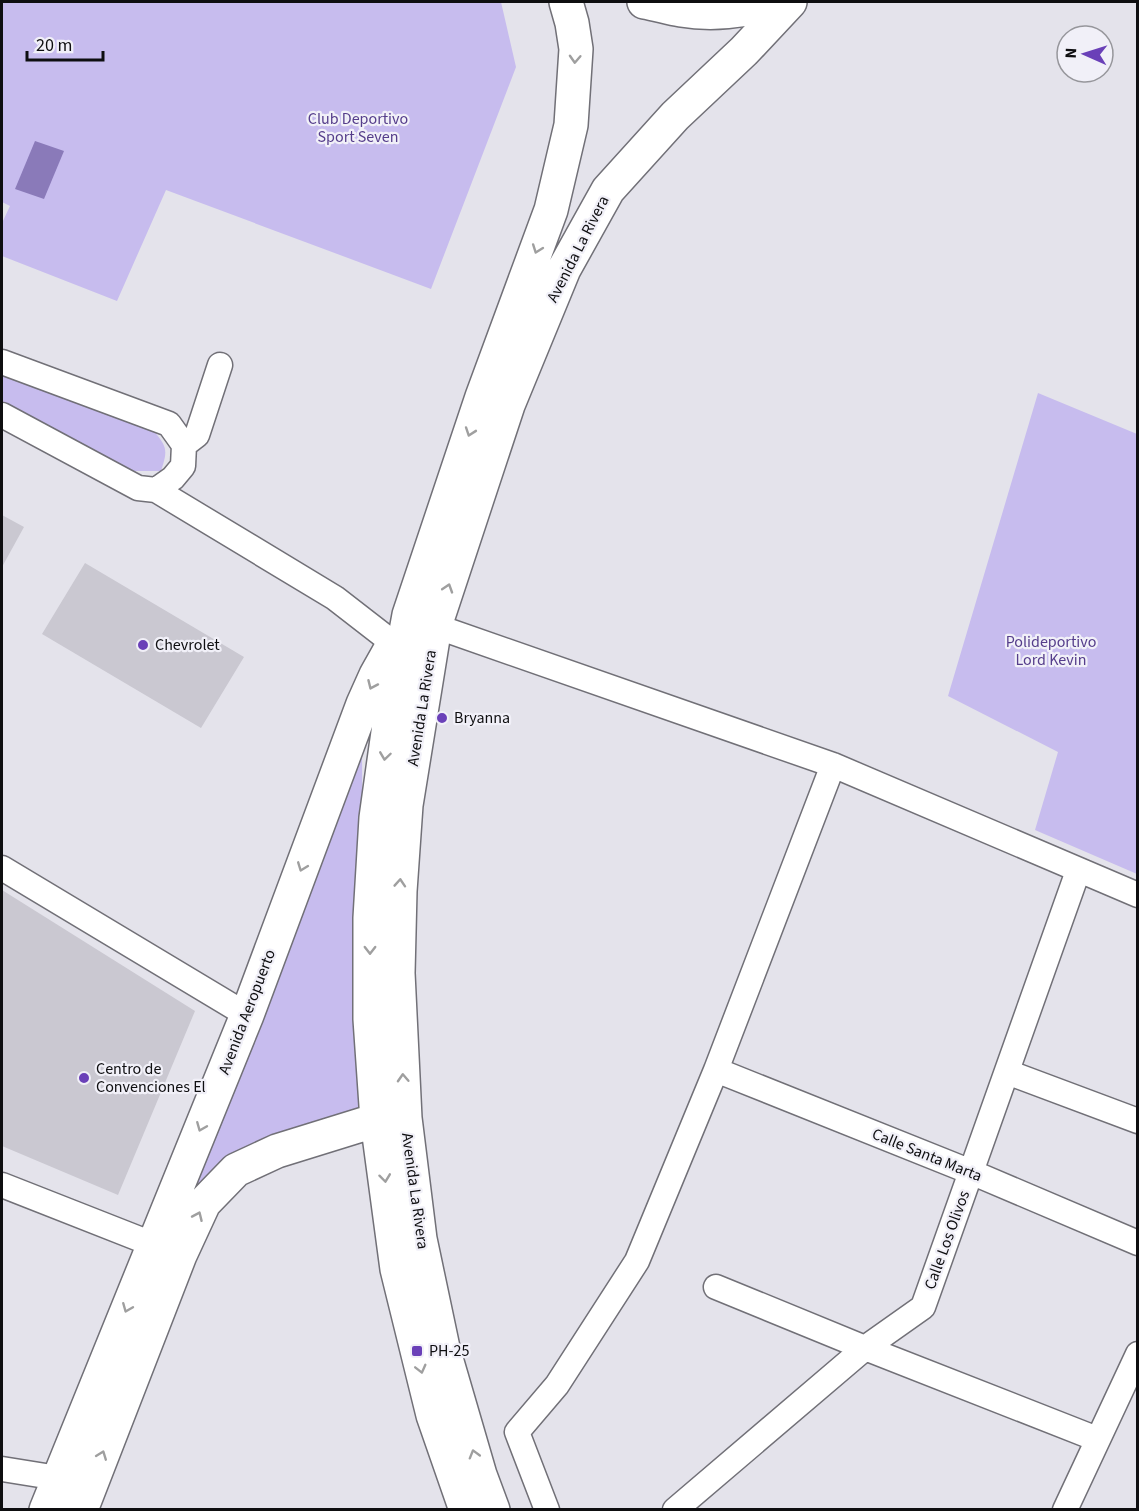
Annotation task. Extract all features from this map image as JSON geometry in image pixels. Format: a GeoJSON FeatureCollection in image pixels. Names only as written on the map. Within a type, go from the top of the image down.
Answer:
{"type":"FeatureCollection","features":[{"type":"Feature","properties":{"kind":"main road","name":"Avenida La Rivera"},"geometry":{"type":"LineString","coordinates":[[493,1509],[480,1475],[442,1348],[420,1239],[370,1019],[370,918],[376,818],[390,718],[422,621],[482,397],[551,210],[571,125],[576,49],[566,2]]}},
{"type":"Feature","properties":{"kind":"main road"},"geometry":{"type":"LineString","coordinates":[[644,2],[682,10],[722,12],[773,2]]}},
{"type":"Feature","properties":{"kind":"main road","name":"Avenida La Rivera"},"geometry":{"type":"LineString","coordinates":[[422,621],[564,269],[608,190],[675,116],[744,51],[790,2]]}},
{"type":"Feature","properties":{"kind":"main road","name":"Avenida Aeropuerto"},"geometry":{"type":"LineString","coordinates":[[81,1509],[247,1015],[363,704],[393,644],[422,621]]}},
{"type":"Feature","properties":{"kind":"main road","name":"Avenida La Rivera"},"geometry":{"type":"LineString","coordinates":[[391,1119],[397,1269],[433,1415],[466,1509]]}},
{"type":"Feature","properties":{"kind":"main road","name":"Avenida Aeropuerto"},"geometry":{"type":"LineString","coordinates":[[46,1509],[58,1478],[167,1249],[204,1203],[236,1170],[277,1151],[391,1119]]}},
{"type":"Feature","properties":{"kind":"street"},"geometry":{"type":"LineString","coordinates":[[2,362],[169,424],[184,445],[183,466],[173,478],[156,490]]}},
{"type":"Feature","properties":{"kind":"street"},"geometry":{"type":"LineString","coordinates":[[184,445],[196,435],[220,365]]}},
{"type":"Feature","properties":{"kind":"street"},"geometry":{"type":"LineString","coordinates":[[2,415],[138,488],[156,490],[335,598],[393,644]]}},
{"type":"Feature","properties":{"kind":"street"},"geometry":{"type":"LineString","coordinates":[[422,621],[833,765],[1137,895]]}},
{"type":"Feature","properties":{"kind":"street"},"geometry":{"type":"LineString","coordinates":[[547,1509],[517,1432],[557,1385],[636,1261],[716,1070],[833,765]]}},
{"type":"Feature","properties":{"kind":"street"},"geometry":{"type":"LineString","coordinates":[[2,868],[247,1015]]}},
{"type":"Feature","properties":{"kind":"street","name":"Calle Los Olivos"},"geometry":{"type":"LineString","coordinates":[[675,1509],[865,1348],[923,1307],[1078,871]]}},
{"type":"Feature","properties":{"kind":"street","name":"Calle Santa Marta"},"geometry":{"type":"LineString","coordinates":[[716,1070],[971,1172],[1137,1243]]}},
{"type":"Feature","properties":{"kind":"street"},"geometry":{"type":"LineString","coordinates":[[1006,1072],[1137,1121]]}},
{"type":"Feature","properties":{"kind":"street"},"geometry":{"type":"LineString","coordinates":[[2,1185],[167,1249]]}},
{"type":"Feature","properties":{"kind":"street"},"geometry":{"type":"LineString","coordinates":[[716,1287],[1097,1439]]}},
{"type":"Feature","properties":{"kind":"street"},"geometry":{"type":"LineString","coordinates":[[1065,1509],[1137,1354]]}},
{"type":"Feature","properties":{"kind":"street"},"geometry":{"type":"LineString","coordinates":[[2,1469],[58,1478]]}},
{"type":"Feature","properties":{"kind":"green space","name":"Club Deportivo Sport Seven"},"geometry":{"type":"Polygon","coordinates":[[[2,2],[501,2],[516,67],[431,289],[166,190],[117,301],[2,256],[2,223],[10,206],[2,202],[2,2]]]}},
{"type":"Feature","properties":{"kind":"green space"},"geometry":{"type":"Polygon","coordinates":[[[2,376],[154,431],[165,449],[161,471],[131,471],[2,401],[2,376]]]}},
{"type":"Feature","properties":{"kind":"green space","name":"Polideportivo Lord Kevin"},"geometry":{"type":"Polygon","coordinates":[[[1038,393],[1137,434],[1137,874],[1035,830],[1058,752],[948,696],[1038,393]]]}},
{"type":"Feature","properties":{"kind":"green space"},"geometry":{"type":"Polygon","coordinates":[[[362,725],[363,1111],[239,1161],[159,1241],[362,725]]]}},
{"type":"Feature","properties":{"kind":"shaded area"},"geometry":{"type":"Polygon","coordinates":[[[35,141],[64,151],[44,199],[15,189],[35,141]]]}},
{"type":"Feature","properties":{"kind":"building"},"geometry":{"type":"Polygon","coordinates":[[[2,515],[24,527],[2,567],[2,515]]]}},
{"type":"Feature","properties":{"kind":"building","name":"Chevrolet"},"geometry":{"type":"Polygon","coordinates":[[[85,563],[244,657],[201,728],[42,634],[85,563]]]}},
{"type":"Feature","properties":{"kind":"building","name":"Centro de Convenciones El"},"geometry":{"type":"Polygon","coordinates":[[[2,890],[195,1011],[118,1195],[2,1146],[2,890]]]}},
{"type":"Feature","properties":{"kind":"place","name":"Chevrolet"},"geometry":{"type":"Point","coordinates":[143,645]}},
{"type":"Feature","properties":{"kind":"place","name":"Bryanna"},"geometry":{"type":"Point","coordinates":[442,718]}},
{"type":"Feature","properties":{"kind":"place","name":"Centro de Convenciones El"},"geometry":{"type":"Point","coordinates":[84,1078]}},
{"type":"Feature","properties":{"kind":"place","name":"PH-25"},"geometry":{"type":"Point","coordinates":[417,1351]}}]}
